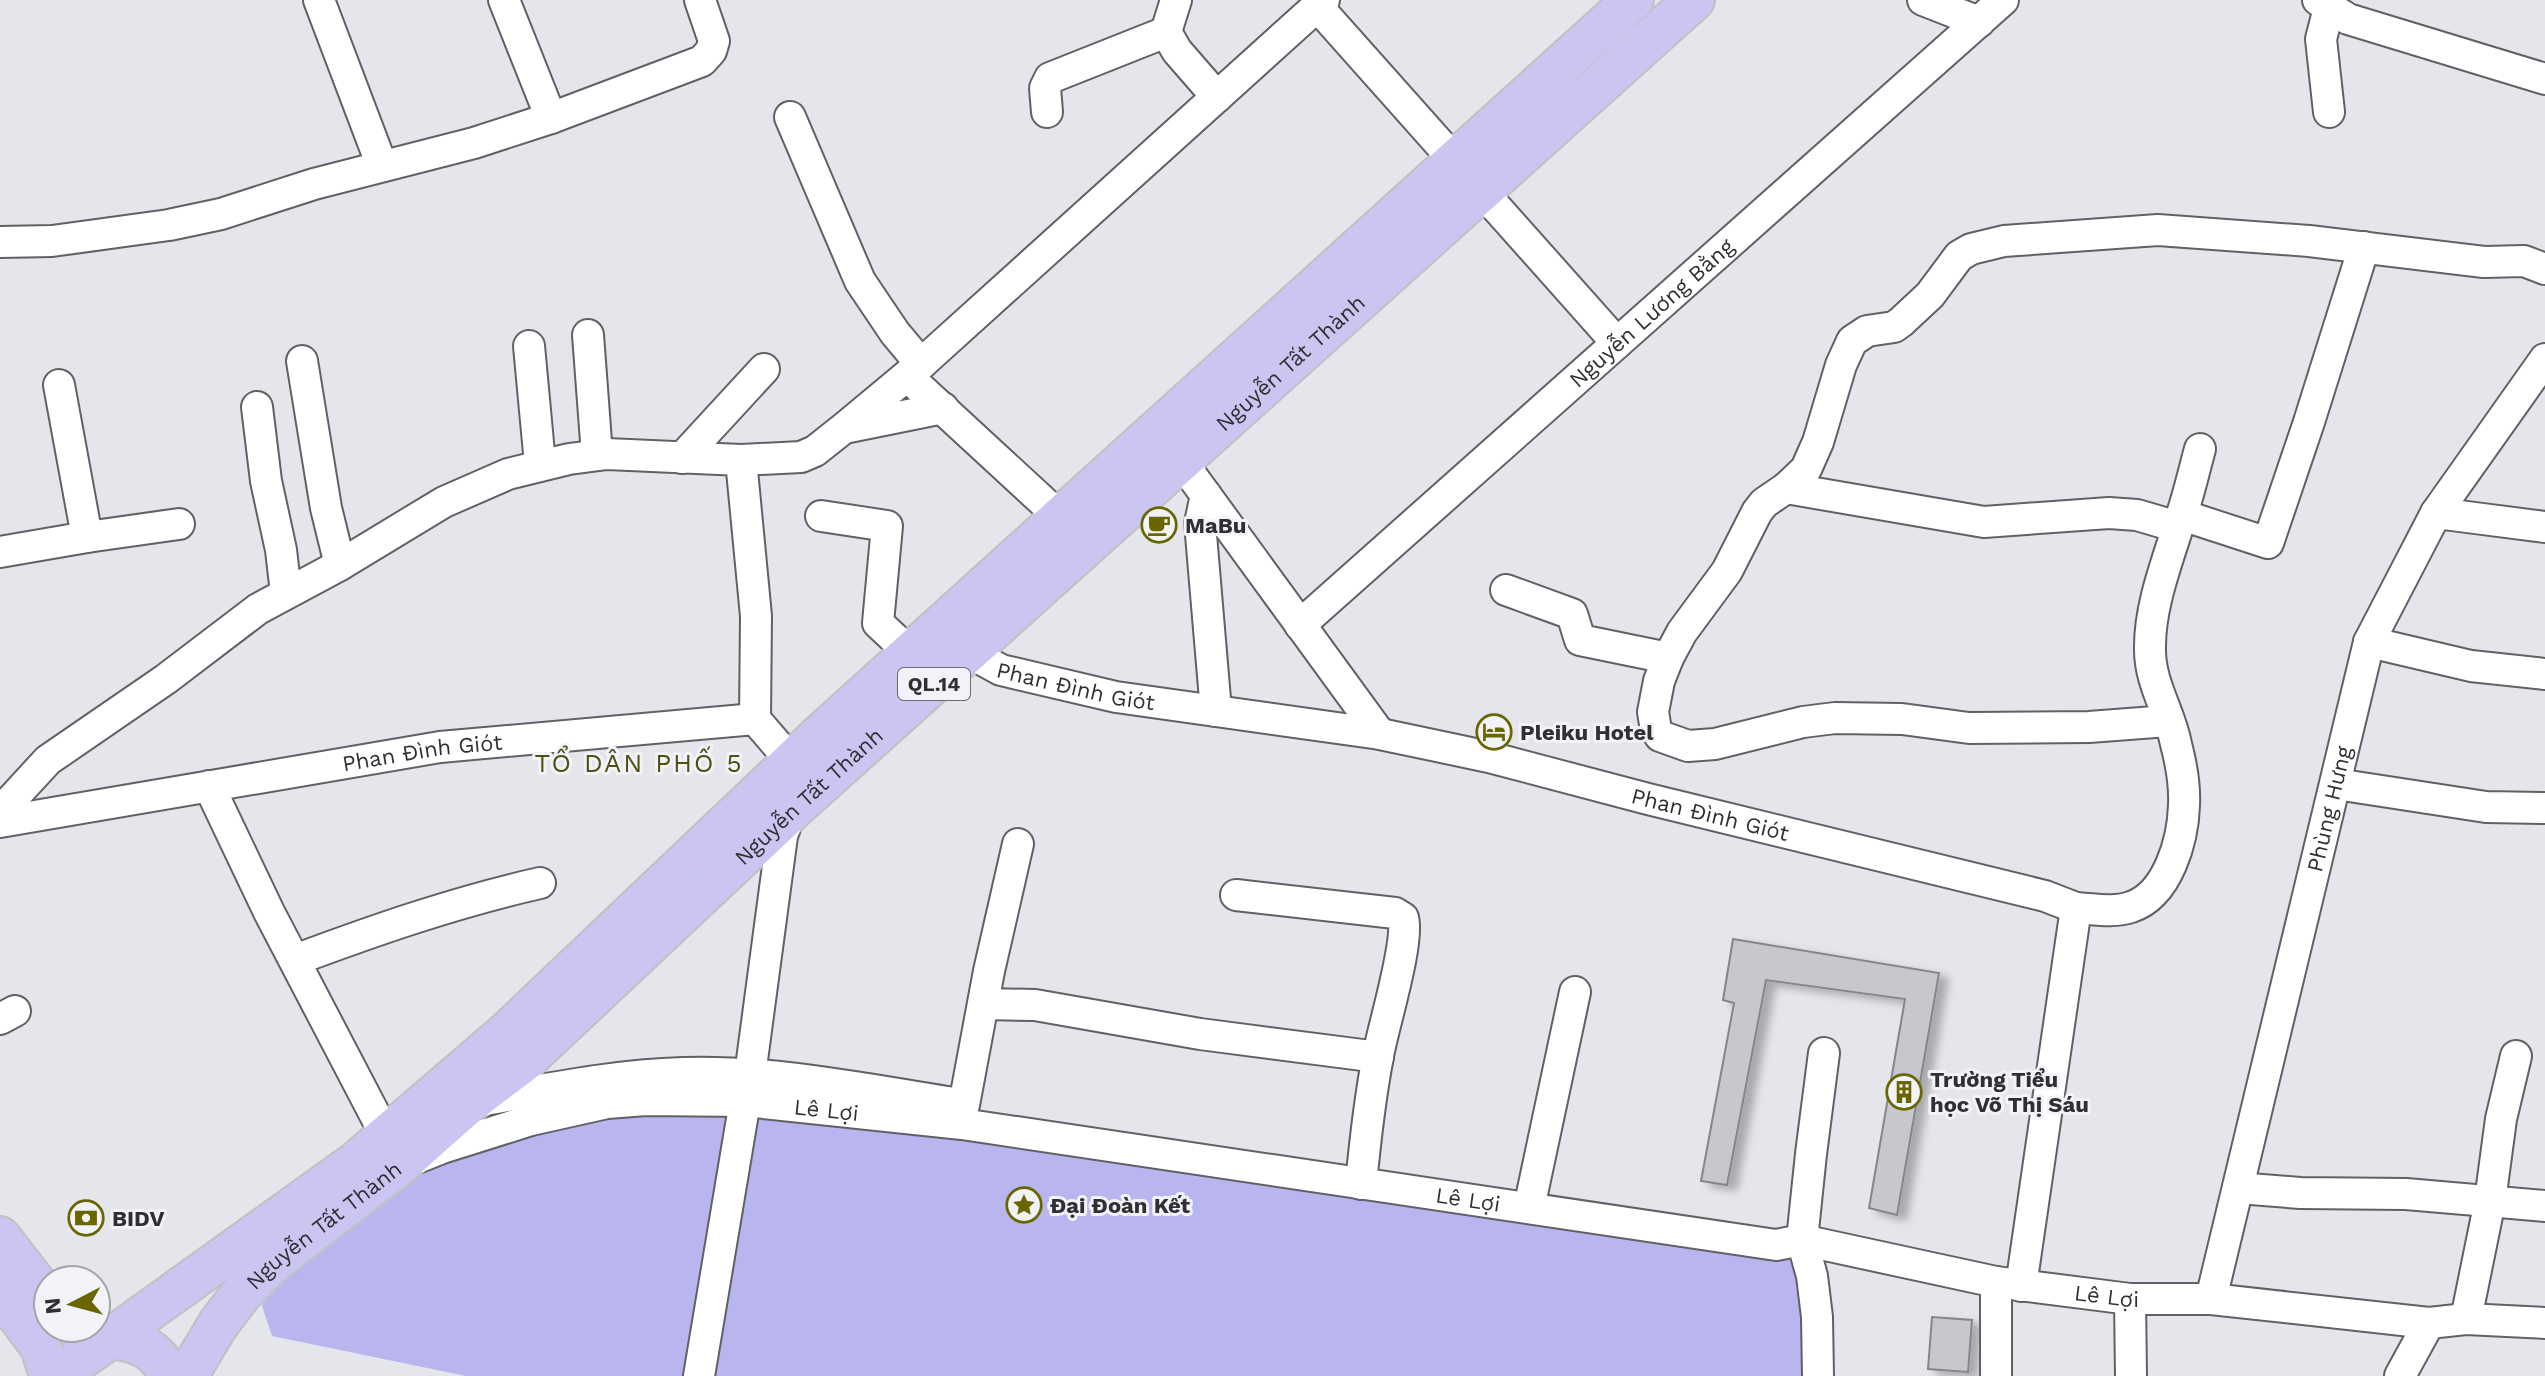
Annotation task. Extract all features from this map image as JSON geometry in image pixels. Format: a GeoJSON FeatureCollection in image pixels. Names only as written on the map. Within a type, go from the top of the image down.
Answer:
{"type":"FeatureCollection","features":[{"type":"Feature","properties":{"kind":"main road","name":"Nguyễn Tất Thành"},"geometry":{"type":"LineString","coordinates":[[469,1103],[527,1059],[800,788],[910,653],[1633,0]]}},
{"type":"Feature","properties":{"kind":"main road","name":"Nguyễn Tất Thành"},"geometry":{"type":"LineString","coordinates":[[187,1376],[219,1323],[242,1293],[505,1034],[800,788],[970,653],[1694,0]]}},
{"type":"Feature","properties":{"kind":"main road"},"geometry":{"type":"LineString","coordinates":[[398,1139],[469,1103]]}},
{"type":"Feature","properties":{"kind":"main road","name":"Nguyễn Tất Thành"},"geometry":{"type":"LineString","coordinates":[[112,1321],[356,1162],[398,1139]]}},
{"type":"Feature","properties":{"kind":"main road"},"geometry":{"type":"LineString","coordinates":[[0,1237],[32,1278]]}},
{"type":"Feature","properties":{"kind":"main road"},"geometry":{"type":"LineString","coordinates":[[0,1292],[41,1347],[50,1376]]}},
{"type":"Feature","properties":{"kind":"main road"},"geometry":{"type":"LineString","coordinates":[[112,1337],[141,1344],[154,1352],[169,1376]]}},
{"type":"Feature","properties":{"kind":"main road","name":"Nguyễn Tất Thành"},"geometry":{"type":"LineString","coordinates":[[56,1376],[84,1344]]}},
{"type":"Feature","properties":{"kind":"street"},"geometry":{"type":"LineString","coordinates":[[319,0],[382,166]]}},
{"type":"Feature","properties":{"kind":"street"},"geometry":{"type":"LineString","coordinates":[[504,0],[551,118]]}},
{"type":"Feature","properties":{"kind":"street"},"geometry":{"type":"LineString","coordinates":[[0,242],[52,241],[221,214],[314,184],[474,143],[551,118],[702,61],[711,51],[714,41],[700,0]]}},
{"type":"Feature","properties":{"kind":"street"},"geometry":{"type":"LineString","coordinates":[[1176,0],[1166,32],[1177,51],[1217,97]]}},
{"type":"Feature","properties":{"kind":"street"},"geometry":{"type":"LineString","coordinates":[[1923,0],[1979,22]]}},
{"type":"Feature","properties":{"kind":"street","name":"Nguyễn Lương Bằng"},"geometry":{"type":"LineString","coordinates":[[1300,625],[2003,0]]}},
{"type":"Feature","properties":{"kind":"street"},"geometry":{"type":"LineString","coordinates":[[0,812],[48,760],[166,679],[258,609],[340,565],[444,502],[508,474],[540,464],[597,455],[741,460],[801,457],[815,451],[914,370],[1320,3],[1454,161],[1617,343]]}},
{"type":"Feature","properties":{"kind":"street"},"geometry":{"type":"LineString","coordinates":[[2329,112],[2321,39],[2324,4],[2348,19],[2545,79]]}},
{"type":"Feature","properties":{"kind":"street"},"geometry":{"type":"LineString","coordinates":[[1047,112],[1045,88],[1050,78],[1166,32]]}},
{"type":"Feature","properties":{"kind":"street"},"geometry":{"type":"LineString","coordinates":[[790,117],[860,281],[895,333],[914,370],[943,408],[1061,518]]}},
{"type":"Feature","properties":{"kind":"street"},"geometry":{"type":"LineString","coordinates":[[2168,721],[2089,727],[1969,728],[1902,719],[1835,718],[1803,722],[1715,744],[1688,746],[1660,736],[1653,712],[1654,698],[1668,658],[1682,632],[1727,571],[1757,512],[1771,497],[1800,476],[1812,458],[1841,365],[1852,341],[1867,331],[1894,327],[1901,322],[1930,295],[1959,256],[1971,249],[2004,241],[2158,230],[2309,241],[2484,262],[2524,261],[2545,269]]}},
{"type":"Feature","properties":{"kind":"street"},"geometry":{"type":"LineString","coordinates":[[1786,488],[1984,522],[2096,512],[2137,515],[2180,521],[2268,543],[2364,247]]}},
{"type":"Feature","properties":{"kind":"street"},"geometry":{"type":"LineString","coordinates":[[588,335],[597,455]]}},
{"type":"Feature","properties":{"kind":"street"},"geometry":{"type":"LineString","coordinates":[[529,346],[540,464]]}},
{"type":"Feature","properties":{"kind":"street","name":"Phùng Hưng"},"geometry":{"type":"LineString","coordinates":[[2211,1299],[2369,642],[2436,513],[2545,359]]}},
{"type":"Feature","properties":{"kind":"street"},"geometry":{"type":"LineString","coordinates":[[302,361],[326,508],[340,565]]}},
{"type":"Feature","properties":{"kind":"street"},"geometry":{"type":"LineString","coordinates":[[682,458],[764,369]]}},
{"type":"Feature","properties":{"kind":"street"},"geometry":{"type":"LineString","coordinates":[[59,385],[87,537]]}},
{"type":"Feature","properties":{"kind":"street"},"geometry":{"type":"LineString","coordinates":[[257,407],[266,481],[281,550],[286,593]]}},
{"type":"Feature","properties":{"kind":"street"},"geometry":{"type":"LineString","coordinates":[[844,428],[943,408]]}},
{"type":"Feature","properties":{"kind":"street","name":"Phan Đình Giót"},"geometry":{"type":"LineString","coordinates":[[970,653],[1001,670],[1116,697],[1380,734],[1489,757],[2045,896],[2076,908],[2115,910],[2131,907],[2149,897],[2169,872],[2182,819],[2184,796],[2176,742],[2154,679],[2149,653],[2154,610],[2200,449]]}},
{"type":"Feature","properties":{"kind":"street"},"geometry":{"type":"LineString","coordinates":[[699,1376],[747,1088],[782,836],[800,788],[755,719],[756,616],[741,460]]}},
{"type":"Feature","properties":{"kind":"street"},"geometry":{"type":"LineString","coordinates":[[1181,461],[1380,734]]}},
{"type":"Feature","properties":{"kind":"street"},"geometry":{"type":"LineString","coordinates":[[1206,495],[1200,523],[1216,711]]}},
{"type":"Feature","properties":{"kind":"street"},"geometry":{"type":"LineString","coordinates":[[2436,513],[2545,527]]}},
{"type":"Feature","properties":{"kind":"street"},"geometry":{"type":"LineString","coordinates":[[821,516],[887,526],[878,623],[910,653]]}},
{"type":"Feature","properties":{"kind":"street"},"geometry":{"type":"LineString","coordinates":[[0,552],[179,524]]}},
{"type":"Feature","properties":{"kind":"street"},"geometry":{"type":"LineString","coordinates":[[1506,590],[1572,614],[1580,640],[1668,658]]}},
{"type":"Feature","properties":{"kind":"street"},"geometry":{"type":"LineString","coordinates":[[2369,642],[2471,666],[2545,674]]}},
{"type":"Feature","properties":{"kind":"street","name":"Phan Đình Giót"},"geometry":{"type":"LineString","coordinates":[[0,822],[440,747],[755,719]]}},
{"type":"Feature","properties":{"kind":"street"},"geometry":{"type":"LineString","coordinates":[[2336,784],[2486,807],[2545,808]]}},
{"type":"Feature","properties":{"kind":"street"},"geometry":{"type":"LineString","coordinates":[[209,786],[269,912],[398,1139]]}},
{"type":"Feature","properties":{"kind":"street"},"geometry":{"type":"LineString","coordinates":[[964,1105],[1018,844]]}},
{"type":"Feature","properties":{"kind":"street"},"geometry":{"type":"LineString","coordinates":[[295,960],[368,932],[496,893],[540,883]]}},
{"type":"Feature","properties":{"kind":"street"},"geometry":{"type":"LineString","coordinates":[[1236,895],[1395,913],[1403,918],[1402,945],[1378,1057],[1362,1176]]}},
{"type":"Feature","properties":{"kind":"street"},"geometry":{"type":"LineString","coordinates":[[1996,1376],[2008,1284],[2076,908]]}},
{"type":"Feature","properties":{"kind":"street"},"geometry":{"type":"LineString","coordinates":[[1532,1194],[1575,992]]}},
{"type":"Feature","properties":{"kind":"street"},"geometry":{"type":"LineString","coordinates":[[984,1004],[1035,1005],[1200,1034],[1378,1057]]}},
{"type":"Feature","properties":{"kind":"street"},"geometry":{"type":"LineString","coordinates":[[1818,1376],[1817,1317],[1812,1276],[1802,1240],[1824,1053]]}},
{"type":"Feature","properties":{"kind":"street"},"geometry":{"type":"LineString","coordinates":[[2466,1319],[2490,1201],[2501,1119],[2516,1056]]}},
{"type":"Feature","properties":{"kind":"street"},"geometry":{"type":"LineString","coordinates":[[469,1103],[644,1075],[686,1073],[747,1088],[964,1105],[1362,1176],[1532,1194],[1779,1228],[1802,1240]]}},
{"type":"Feature","properties":{"kind":"street","name":"Lê Lợi"},"geometry":{"type":"LineString","coordinates":[[398,1139],[442,1148],[531,1120],[607,1103],[747,1088],[962,1124],[1362,1176],[1776,1245],[1802,1240],[2008,1284],[2130,1299],[2211,1299],[2429,1323],[2466,1319],[2545,1323]]}},
{"type":"Feature","properties":{"kind":"street"},"geometry":{"type":"LineString","coordinates":[[2238,1188],[2300,1193],[2406,1194],[2545,1206]]}},
{"type":"Feature","properties":{"kind":"street"},"geometry":{"type":"LineString","coordinates":[[2130,1299],[2131,1376]]}},
{"type":"Feature","properties":{"kind":"street"},"geometry":{"type":"LineString","coordinates":[[2400,1376],[2429,1323]]}},
{"type":"Feature","properties":{"kind":"shaded area"},"geometry":{"type":"Polygon","coordinates":[[[745,1101],[1802,1240],[1818,1376],[466,1376],[272,1336],[262,1306],[273,1272],[372,1197],[467,1154],[533,1133],[639,1113],[745,1101]]]}},
{"type":"Feature","properties":{"kind":"building","name":"Trường Tiểu học Võ Thị Sáu"},"geometry":{"type":"Polygon","coordinates":[[[1733,939],[1939,973],[1897,1215],[1869,1208],[1905,999],[1766,980],[1727,1185],[1701,1181],[1734,1003],[1723,1000],[1733,939]]]}},
{"type":"Feature","properties":{"kind":"building"},"geometry":{"type":"Polygon","coordinates":[[[1932,1317],[1972,1320],[1968,1372],[1928,1369],[1932,1317]]]}},
{"type":"Feature","properties":{"kind":"place","name":"MaBu"},"geometry":{"type":"Point","coordinates":[1159,525]}},
{"type":"Feature","properties":{"kind":"place","name":"Pleiku Hotel"},"geometry":{"type":"Point","coordinates":[1494,732]}},
{"type":"Feature","properties":{"kind":"place","name":"Trường Tiểu học Võ Thị Sáu"},"geometry":{"type":"Point","coordinates":[1904,1092]}},
{"type":"Feature","properties":{"kind":"place","name":"Đại Đoàn Kết"},"geometry":{"type":"Point","coordinates":[1024,1205]}},
{"type":"Feature","properties":{"kind":"place","name":"BIDV"},"geometry":{"type":"Point","coordinates":[86,1218]}},
{"type":"Feature","properties":{"kind":"district","name":"TỔ DÂN PHỐ 5"},"geometry":{"type":"Point","coordinates":[639,763]}}]}
